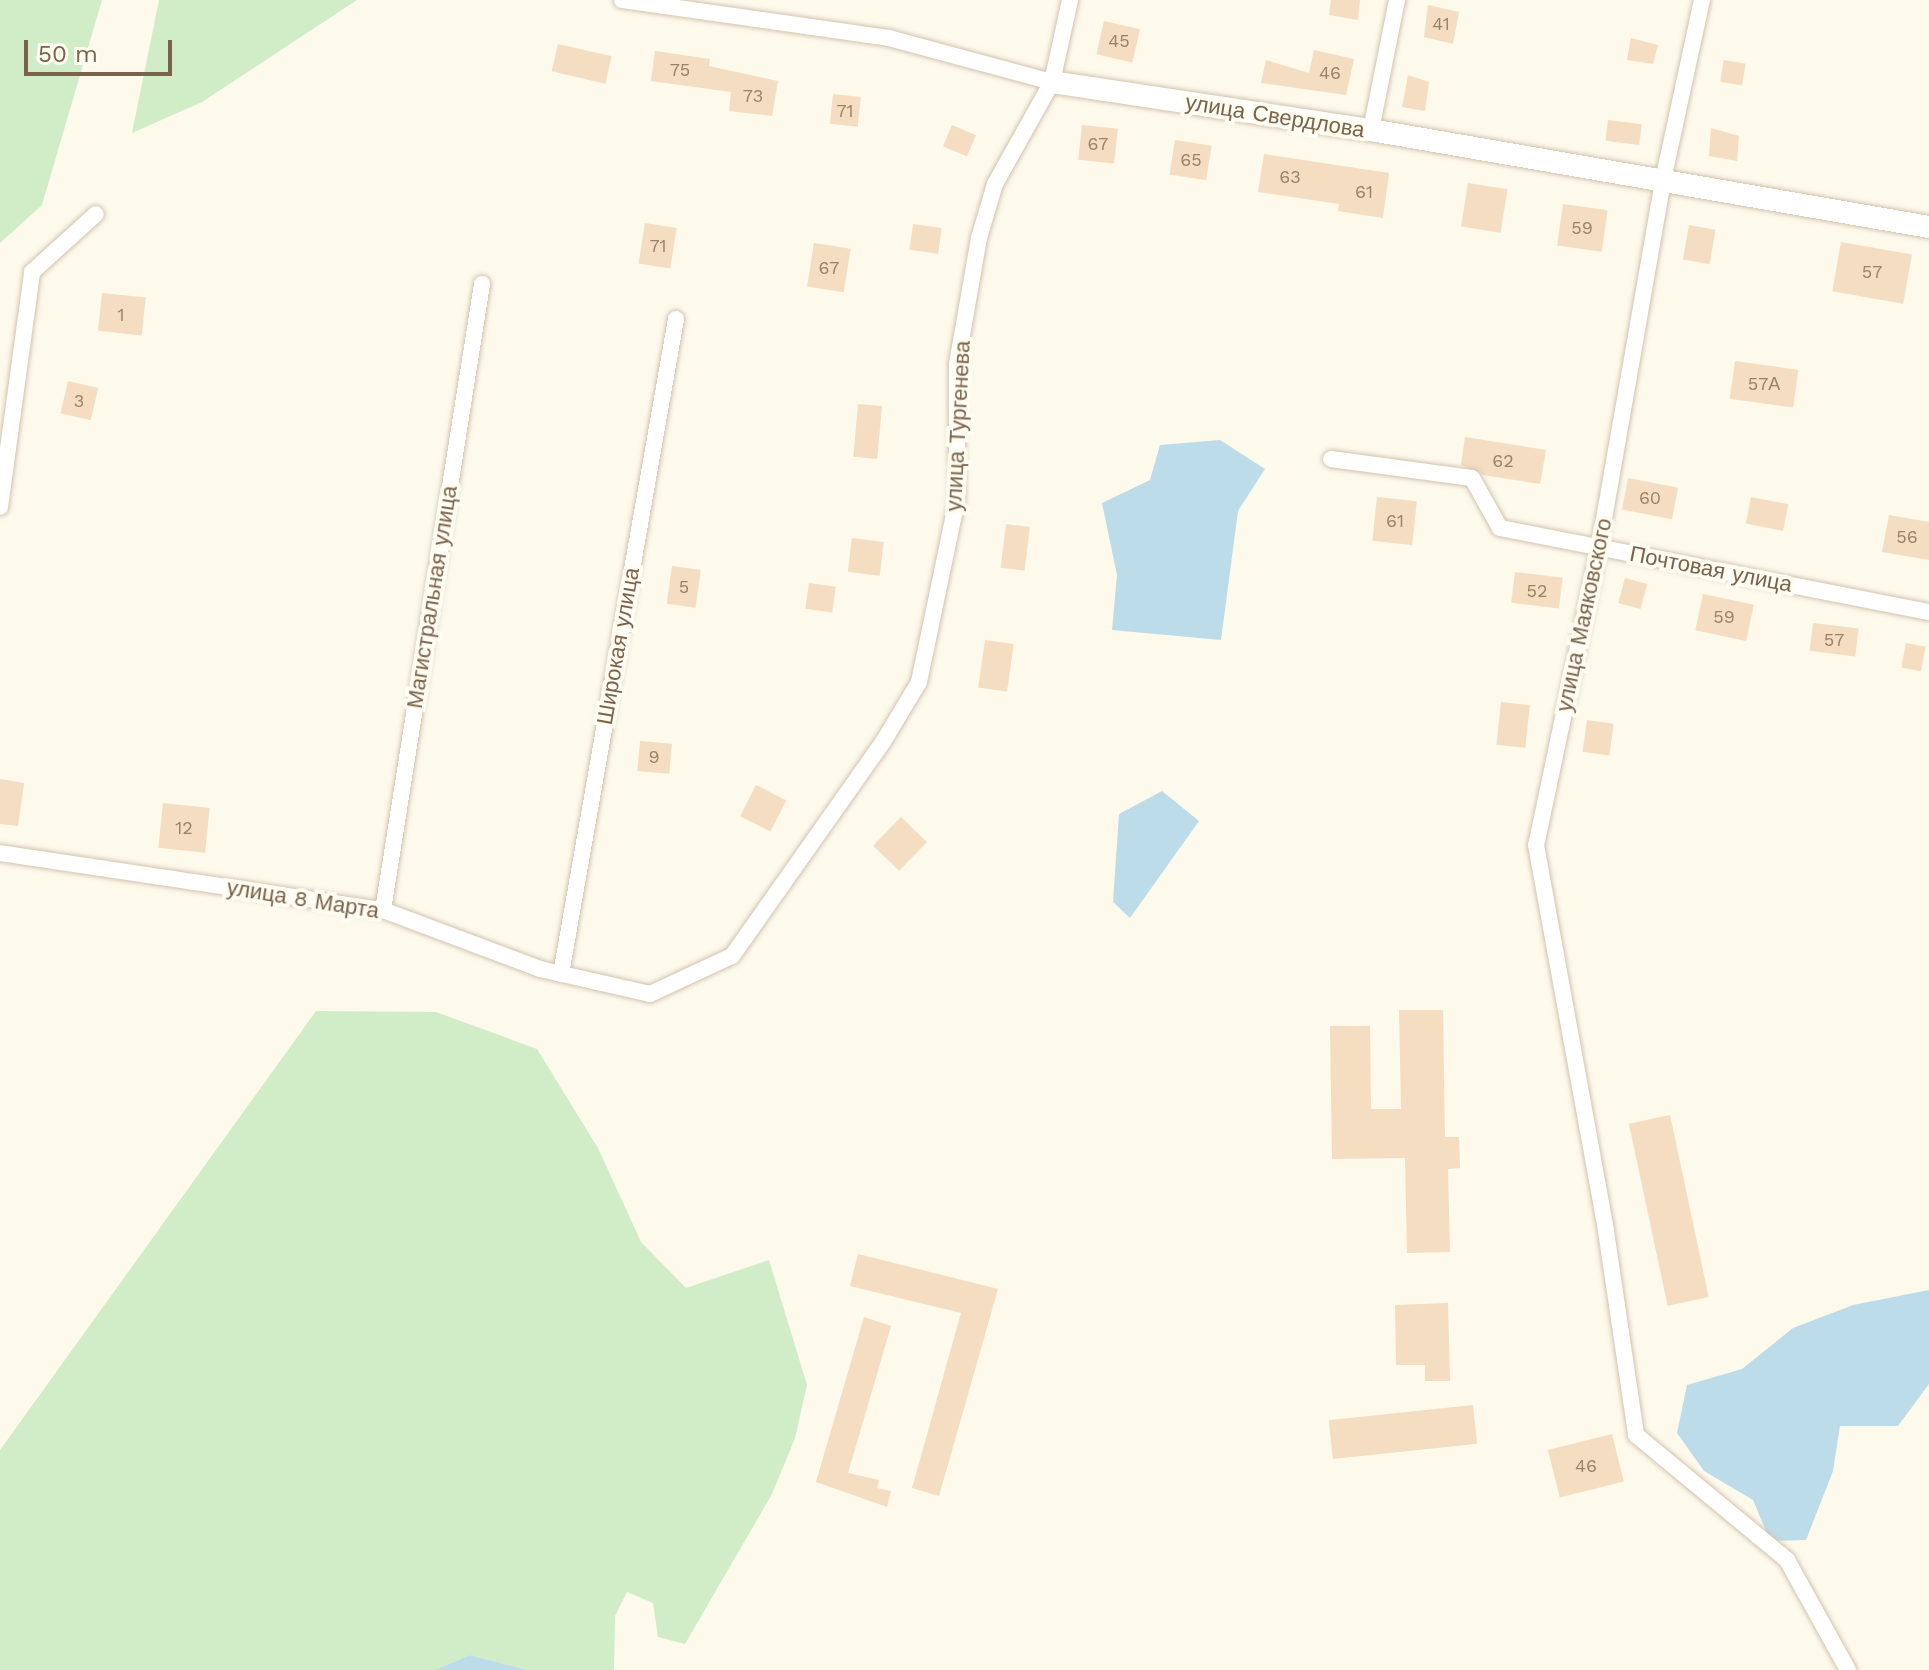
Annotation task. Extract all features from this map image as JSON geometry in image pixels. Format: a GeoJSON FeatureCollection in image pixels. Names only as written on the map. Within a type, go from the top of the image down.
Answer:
{"type":"FeatureCollection","features":[{"type":"Feature","properties":{"kind":"street","name":"улица Свердлова"},"geometry":{"type":"LineString","coordinates":[[622,0],[889,38],[1052,82],[1371,130],[1929,227]]}},
{"type":"Feature","properties":{"kind":"street","name":"улица Тургенева"},"geometry":{"type":"LineString","coordinates":[[732,956],[883,742],[919,682],[957,500],[957,364],[979,238],[995,184],[1052,82],[1070,0]]}},
{"type":"Feature","properties":{"kind":"street"},"geometry":{"type":"LineString","coordinates":[[1371,130],[1397,0]]}},
{"type":"Feature","properties":{"kind":"street","name":"улица Маяковского"},"geometry":{"type":"LineString","coordinates":[[1702,0],[1663,181],[1599,547],[1536,845],[1606,1231],[1636,1435],[1787,1560],[1848,1670]]}},
{"type":"Feature","properties":{"kind":"street"},"geometry":{"type":"LineString","coordinates":[[0,507],[32,272],[96,214]]}},
{"type":"Feature","properties":{"kind":"street","name":"Магистральная улица"},"geometry":{"type":"LineString","coordinates":[[383,910],[482,284]]}},
{"type":"Feature","properties":{"kind":"street","name":"Широкая улица"},"geometry":{"type":"LineString","coordinates":[[561,974],[676,319]]}},
{"type":"Feature","properties":{"kind":"street","name":"Почтовая улица"},"geometry":{"type":"LineString","coordinates":[[1331,459],[1472,478],[1500,528],[1929,612]]}},
{"type":"Feature","properties":{"kind":"street","name":"улица 8 Марта"},"geometry":{"type":"LineString","coordinates":[[0,853],[383,910],[561,974],[650,994],[732,956]]}},
{"type":"Feature","properties":{"kind":"green space"},"geometry":{"type":"Polygon","coordinates":[[[0,0],[102,0],[42,205],[0,243],[0,0]]]}},
{"type":"Feature","properties":{"kind":"green space"},"geometry":{"type":"Polygon","coordinates":[[[159,0],[357,0],[202,102],[132,133],[159,0]]]}},
{"type":"Feature","properties":{"kind":"green space"},"geometry":{"type":"Polygon","coordinates":[[[316,1011],[436,1012],[537,1049],[598,1148],[641,1242],[686,1288],[769,1260],[807,1385],[795,1438],[772,1494],[685,1644],[658,1637],[653,1603],[627,1592],[615,1616],[614,1670],[527,1670],[470,1655],[435,1670],[0,1670],[0,1450],[316,1011]]]}},
{"type":"Feature","properties":{"kind":"water"},"geometry":{"type":"Polygon","coordinates":[[[1220,440],[1265,469],[1238,511],[1221,640],[1112,630],[1117,575],[1102,503],[1150,480],[1160,445],[1220,440]]]}},
{"type":"Feature","properties":{"kind":"water"},"geometry":{"type":"Polygon","coordinates":[[[1162,791],[1199,821],[1130,918],[1113,902],[1119,814],[1162,791]]]}},
{"type":"Feature","properties":{"kind":"water"},"geometry":{"type":"Polygon","coordinates":[[[1929,1290],[1929,1384],[1898,1426],[1840,1426],[1833,1471],[1806,1540],[1770,1541],[1753,1500],[1704,1471],[1677,1433],[1687,1385],[1742,1369],[1793,1328],[1853,1305],[1929,1290]]]}},
{"type":"Feature","properties":{"kind":"water"},"geometry":{"type":"Polygon","coordinates":[[[470,1655],[527,1670],[435,1670],[470,1655]]]}},
{"type":"Feature","properties":{"kind":"building"},"geometry":{"type":"Polygon","coordinates":[[[1331,0],[1360,0],[1358,20],[1329,15],[1331,0]]]}},
{"type":"Feature","properties":{"kind":"building"},"geometry":{"type":"Polygon","coordinates":[[[1428,5],[1459,12],[1453,44],[1424,37],[1428,5]]]}},
{"type":"Feature","properties":{"kind":"building"},"geometry":{"type":"Polygon","coordinates":[[[1104,21],[1140,29],[1132,62],[1096,54],[1104,21]]]}},
{"type":"Feature","properties":{"kind":"building"},"geometry":{"type":"Polygon","coordinates":[[[1631,38],[1658,45],[1653,64],[1627,60],[1631,38]]]}},
{"type":"Feature","properties":{"kind":"building"},"geometry":{"type":"Polygon","coordinates":[[[558,44],[612,56],[605,84],[552,71],[558,44]]]}},
{"type":"Feature","properties":{"kind":"building"},"geometry":{"type":"Polygon","coordinates":[[[1314,50],[1354,59],[1346,95],[1261,83],[1266,60],[1309,73],[1314,50]]]}},
{"type":"Feature","properties":{"kind":"building"},"geometry":{"type":"Polygon","coordinates":[[[655,51],[710,59],[709,66],[778,81],[772,116],[729,111],[731,92],[651,81],[655,51]]]}},
{"type":"Feature","properties":{"kind":"building"},"geometry":{"type":"Polygon","coordinates":[[[1724,60],[1746,64],[1742,85],[1720,82],[1724,60]]]}},
{"type":"Feature","properties":{"kind":"building"},"geometry":{"type":"Polygon","coordinates":[[[1408,75],[1429,82],[1425,111],[1402,107],[1408,75]]]}},
{"type":"Feature","properties":{"kind":"building"},"geometry":{"type":"Polygon","coordinates":[[[833,94],[861,97],[858,127],[830,124],[833,94]]]}},
{"type":"Feature","properties":{"kind":"building"},"geometry":{"type":"Polygon","coordinates":[[[1608,120],[1642,124],[1639,145],[1605,141],[1608,120]]]}},
{"type":"Feature","properties":{"kind":"building"},"geometry":{"type":"Polygon","coordinates":[[[952,125],[976,135],[967,156],[943,146],[952,125]]]}},
{"type":"Feature","properties":{"kind":"building"},"geometry":{"type":"Polygon","coordinates":[[[1082,125],[1118,129],[1114,164],[1078,160],[1082,125]]]}},
{"type":"Feature","properties":{"kind":"building"},"geometry":{"type":"Polygon","coordinates":[[[1711,128],[1739,136],[1737,161],[1709,156],[1711,128]]]}},
{"type":"Feature","properties":{"kind":"building"},"geometry":{"type":"Polygon","coordinates":[[[1175,140],[1212,146],[1206,180],[1170,175],[1175,140]]]}},
{"type":"Feature","properties":{"kind":"building"},"geometry":{"type":"Polygon","coordinates":[[[1264,154],[1389,173],[1383,218],[1338,211],[1339,204],[1258,192],[1264,154]]]}},
{"type":"Feature","properties":{"kind":"building"},"geometry":{"type":"Polygon","coordinates":[[[1468,183],[1508,189],[1501,233],[1461,226],[1468,183]]]}},
{"type":"Feature","properties":{"kind":"building"},"geometry":{"type":"Polygon","coordinates":[[[1563,204],[1608,210],[1602,252],[1557,246],[1563,204]]]}},
{"type":"Feature","properties":{"kind":"building"},"geometry":{"type":"Polygon","coordinates":[[[645,223],[677,228],[670,269],[639,263],[645,223]]]}},
{"type":"Feature","properties":{"kind":"building"},"geometry":{"type":"Polygon","coordinates":[[[913,224],[942,228],[938,254],[909,250],[913,224]]]}},
{"type":"Feature","properties":{"kind":"building"},"geometry":{"type":"Polygon","coordinates":[[[1689,225],[1716,230],[1710,264],[1683,259],[1689,225]]]}},
{"type":"Feature","properties":{"kind":"building"},"geometry":{"type":"Polygon","coordinates":[[[1841,242],[1912,255],[1903,304],[1832,291],[1841,242]]]}},
{"type":"Feature","properties":{"kind":"building"},"geometry":{"type":"Polygon","coordinates":[[[814,243],[851,249],[844,292],[807,286],[814,243]]]}},
{"type":"Feature","properties":{"kind":"building"},"geometry":{"type":"Polygon","coordinates":[[[102,293],[146,298],[142,335],[98,331],[102,293]]]}},
{"type":"Feature","properties":{"kind":"building"},"geometry":{"type":"Polygon","coordinates":[[[1735,361],[1798,370],[1793,408],[1730,399],[1735,361]]]}},
{"type":"Feature","properties":{"kind":"building"},"geometry":{"type":"Polygon","coordinates":[[[68,381],[98,388],[91,420],[61,413],[68,381]]]}},
{"type":"Feature","properties":{"kind":"building"},"geometry":{"type":"Polygon","coordinates":[[[858,404],[882,406],[877,459],[853,457],[858,404]]]}},
{"type":"Feature","properties":{"kind":"building"},"geometry":{"type":"Polygon","coordinates":[[[1465,437],[1546,450],[1540,484],[1483,475],[1461,465],[1465,437]]]}},
{"type":"Feature","properties":{"kind":"building"},"geometry":{"type":"Polygon","coordinates":[[[1628,478],[1678,488],[1672,519],[1622,509],[1628,478]]]}},
{"type":"Feature","properties":{"kind":"building"},"geometry":{"type":"Polygon","coordinates":[[[1377,497],[1417,501],[1412,545],[1372,541],[1377,497]]]}},
{"type":"Feature","properties":{"kind":"building"},"geometry":{"type":"Polygon","coordinates":[[[1751,497],[1788,504],[1783,531],[1746,524],[1751,497]]]}},
{"type":"Feature","properties":{"kind":"building"},"geometry":{"type":"Polygon","coordinates":[[[1889,515],[1929,522],[1929,560],[1882,552],[1889,515]]]}},
{"type":"Feature","properties":{"kind":"building"},"geometry":{"type":"Polygon","coordinates":[[[1006,524],[1030,527],[1024,571],[1001,568],[1006,524]]]}},
{"type":"Feature","properties":{"kind":"building"},"geometry":{"type":"Polygon","coordinates":[[[852,538],[884,542],[880,576],[848,572],[852,538]]]}},
{"type":"Feature","properties":{"kind":"building"},"geometry":{"type":"Polygon","coordinates":[[[672,566],[701,570],[695,608],[667,604],[672,566]]]}},
{"type":"Feature","properties":{"kind":"building"},"geometry":{"type":"Polygon","coordinates":[[[1515,572],[1563,578],[1559,609],[1511,603],[1515,572]]]}},
{"type":"Feature","properties":{"kind":"building"},"geometry":{"type":"Polygon","coordinates":[[[1625,578],[1647,584],[1640,609],[1618,603],[1625,578]]]}},
{"type":"Feature","properties":{"kind":"building"},"geometry":{"type":"Polygon","coordinates":[[[809,583],[836,587],[832,613],[805,609],[809,583]]]}},
{"type":"Feature","properties":{"kind":"building"},"geometry":{"type":"Polygon","coordinates":[[[1703,594],[1754,605],[1746,641],[1695,630],[1703,594]]]}},
{"type":"Feature","properties":{"kind":"building"},"geometry":{"type":"Polygon","coordinates":[[[1813,623],[1859,629],[1855,656],[1810,651],[1813,623]]]}},
{"type":"Feature","properties":{"kind":"building"},"geometry":{"type":"Polygon","coordinates":[[[985,640],[1014,644],[1007,692],[978,688],[985,640]]]}},
{"type":"Feature","properties":{"kind":"building"},"geometry":{"type":"Polygon","coordinates":[[[1906,643],[1926,647],[1921,671],[1901,668],[1906,643]]]}},
{"type":"Feature","properties":{"kind":"building"},"geometry":{"type":"Polygon","coordinates":[[[1501,702],[1530,705],[1525,748],[1497,745],[1501,702]]]}},
{"type":"Feature","properties":{"kind":"building"},"geometry":{"type":"Polygon","coordinates":[[[1587,720],[1614,724],[1609,755],[1583,752],[1587,720]]]}},
{"type":"Feature","properties":{"kind":"building"},"geometry":{"type":"Polygon","coordinates":[[[640,741],[672,744],[669,774],[637,771],[640,741]]]}},
{"type":"Feature","properties":{"kind":"building"},"geometry":{"type":"Polygon","coordinates":[[[0,779],[24,783],[18,826],[0,824],[0,779]]]}},
{"type":"Feature","properties":{"kind":"building"},"geometry":{"type":"Polygon","coordinates":[[[756,785],[786,800],[770,832],[740,816],[756,785]]]}},
{"type":"Feature","properties":{"kind":"building"},"geometry":{"type":"Polygon","coordinates":[[[163,803],[210,808],[205,853],[158,848],[163,803]]]}},
{"type":"Feature","properties":{"kind":"building"},"geometry":{"type":"Polygon","coordinates":[[[901,817],[927,842],[899,871],[873,846],[901,817]]]}},
{"type":"Feature","properties":{"kind":"building"},"geometry":{"type":"Polygon","coordinates":[[[1399,1010],[1443,1010],[1445,1137],[1459,1137],[1460,1168],[1448,1169],[1450,1252],[1407,1253],[1405,1158],[1332,1159],[1330,1026],[1370,1026],[1371,1109],[1401,1109],[1399,1010]]]}},
{"type":"Feature","properties":{"kind":"building"},"geometry":{"type":"Polygon","coordinates":[[[1670,1115],[1709,1297],[1668,1306],[1629,1124],[1670,1115]]]}},
{"type":"Feature","properties":{"kind":"building"},"geometry":{"type":"Polygon","coordinates":[[[858,1254],[998,1289],[939,1496],[912,1488],[961,1313],[850,1286],[858,1254]]]}},
{"type":"Feature","properties":{"kind":"building"},"geometry":{"type":"Polygon","coordinates":[[[1448,1303],[1450,1381],[1425,1381],[1425,1365],[1396,1365],[1395,1305],[1448,1303]]]}},
{"type":"Feature","properties":{"kind":"building"},"geometry":{"type":"Polygon","coordinates":[[[864,1317],[891,1326],[848,1473],[879,1480],[877,1488],[891,1491],[887,1507],[816,1482],[864,1317]]]}},
{"type":"Feature","properties":{"kind":"building"},"geometry":{"type":"Polygon","coordinates":[[[1473,1405],[1477,1444],[1333,1459],[1329,1420],[1473,1405]]]}},
{"type":"Feature","properties":{"kind":"building"},"geometry":{"type":"Polygon","coordinates":[[[1612,1434],[1624,1482],[1560,1498],[1548,1450],[1612,1434]]]}}]}
